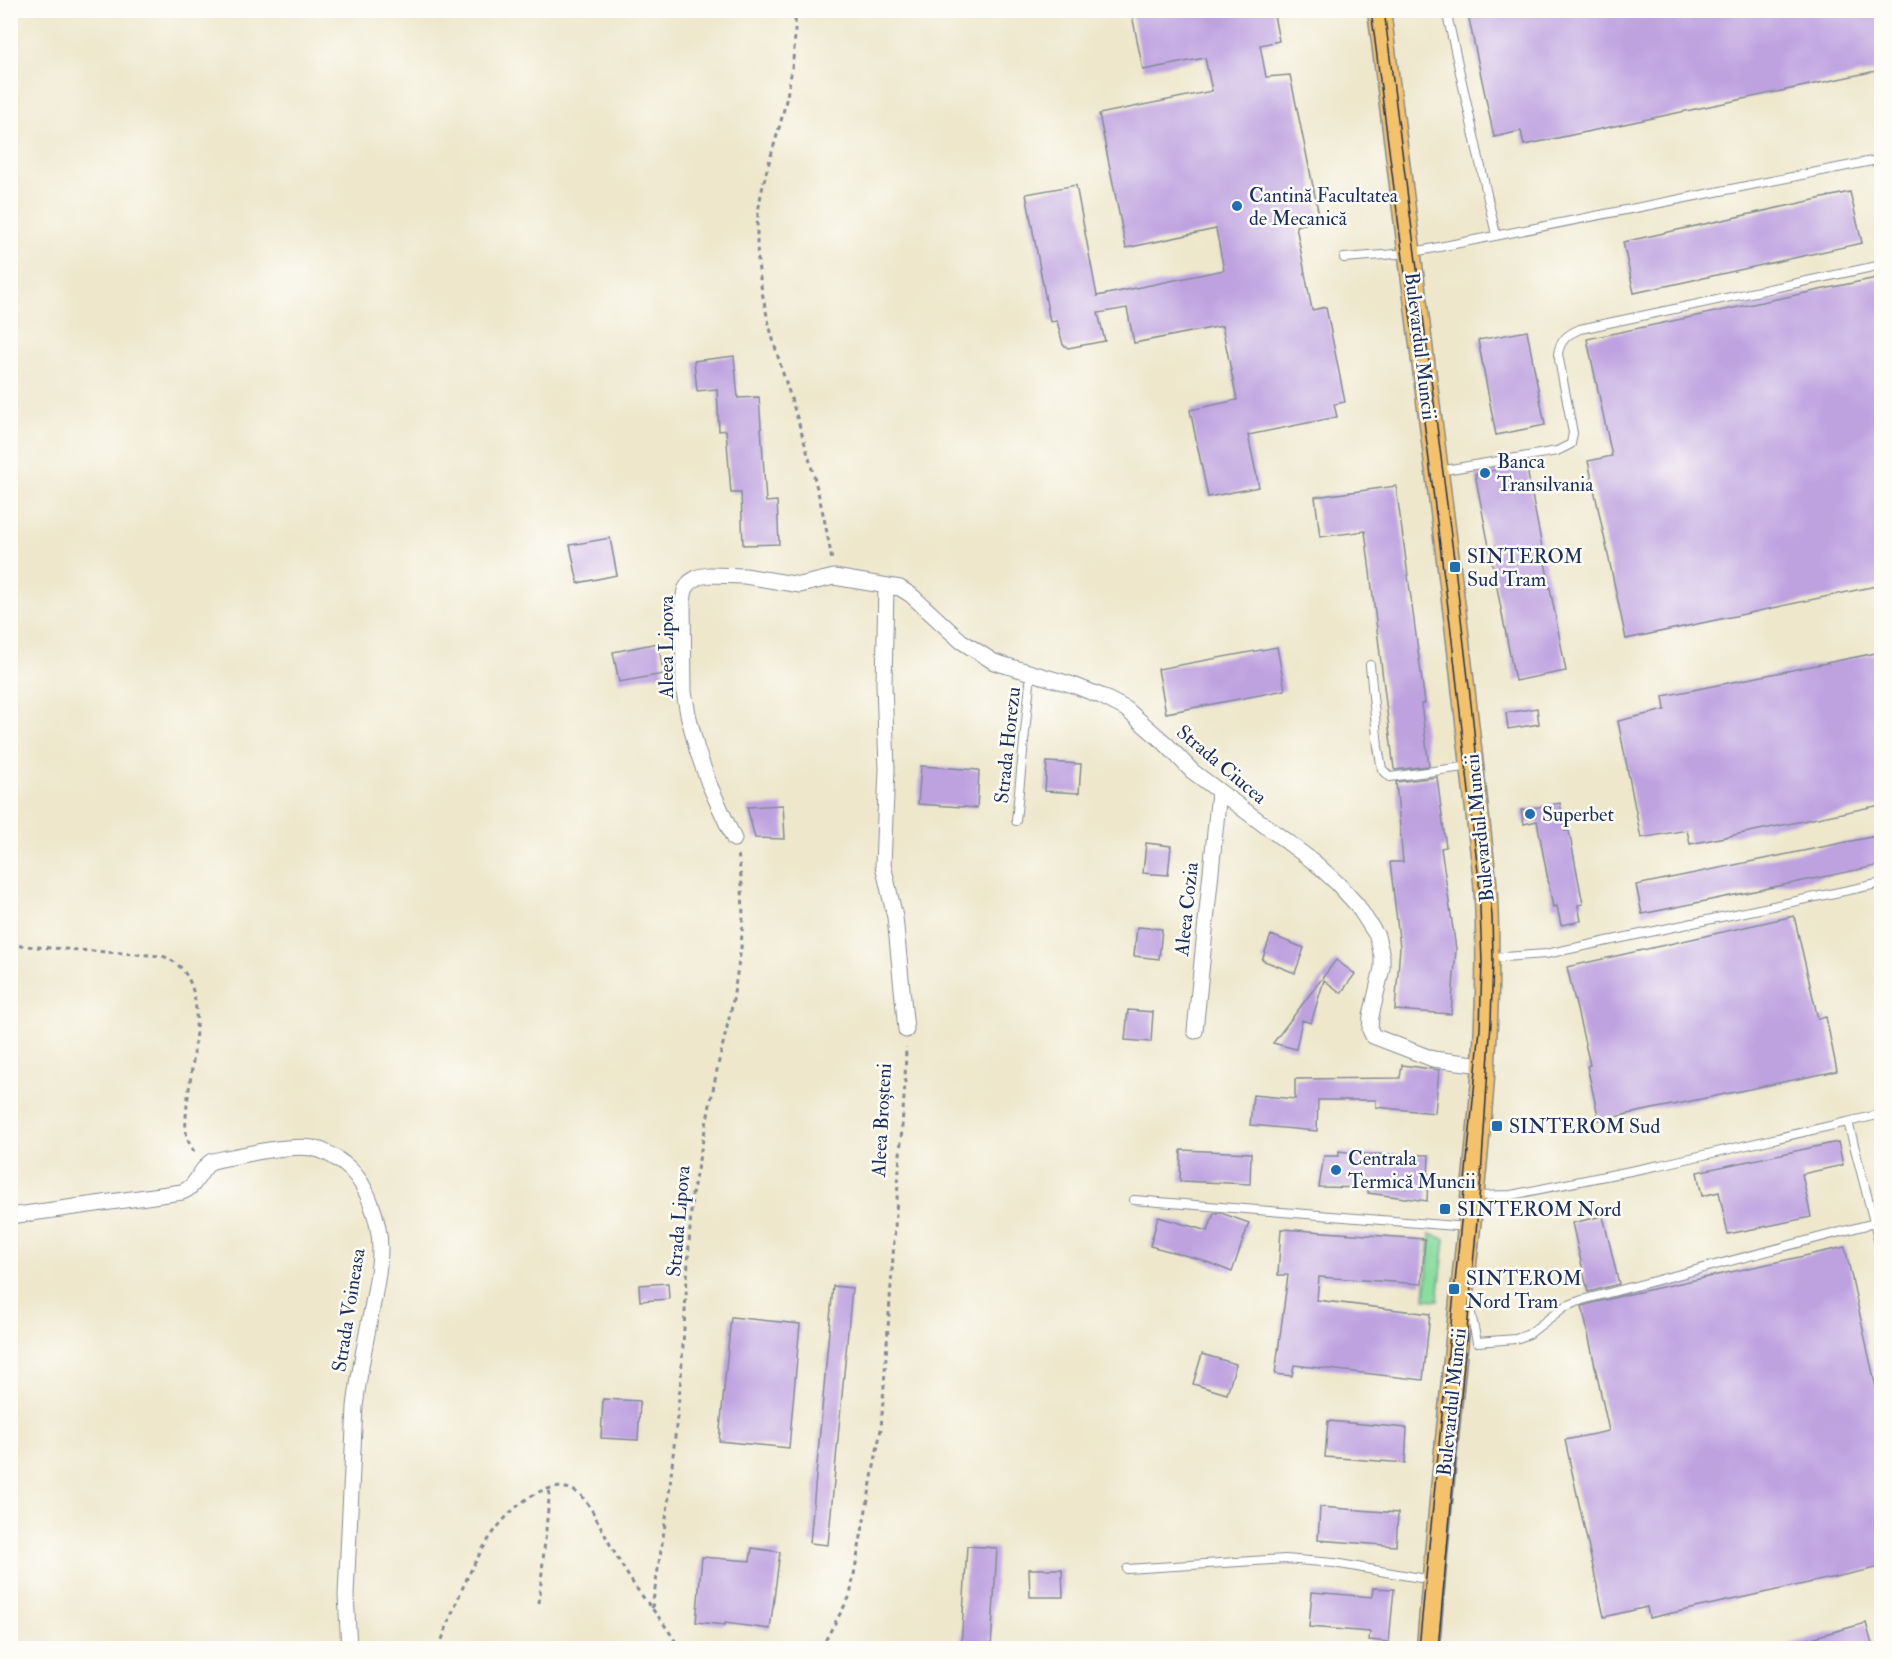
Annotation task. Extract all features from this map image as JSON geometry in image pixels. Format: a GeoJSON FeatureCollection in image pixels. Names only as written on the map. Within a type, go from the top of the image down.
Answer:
{"type":"FeatureCollection","features":[{"type":"Feature","properties":{"kind":"main road","name":"Bulevardul Muncii"},"geometry":{"type":"LineString","coordinates":[[1379,10],[1473,765],[1485,881],[1489,958],[1483,1065],[1469,1195],[1470,1228],[1428,1648]]}},
{"type":"Feature","properties":{"kind":"street","name":"Aleea Lipova"},"geometry":{"type":"LineString","coordinates":[[734,839],[709,784],[688,714],[683,668],[685,590],[690,582],[698,577],[709,575],[745,576],[800,585],[828,579]]}},
{"type":"Feature","properties":{"kind":"street","name":"Strada Ciucea"},"geometry":{"type":"LineString","coordinates":[[828,579],[900,588],[911,595],[961,641],[994,662],[1073,685],[1126,709],[1166,744],[1192,771],[1314,862],[1337,883],[1368,920],[1377,936],[1382,956],[1382,968],[1371,1016],[1370,1030],[1373,1036],[1433,1059],[1483,1065]]}},
{"type":"Feature","properties":{"kind":"street"},"geometry":{"type":"LineString","coordinates":[[886,586],[884,684],[887,769],[883,865],[895,917],[906,1030]]}},
{"type":"Feature","properties":{"kind":"street","name":"Aleea Cozia"},"geometry":{"type":"LineString","coordinates":[[1195,1031],[1219,792]]}},
{"type":"Feature","properties":{"kind":"street","name":"Strada Voineasa"},"geometry":{"type":"LineString","coordinates":[[208,1164],[224,1158],[294,1148],[312,1148],[329,1153],[346,1165],[360,1181],[370,1200],[376,1220],[380,1249],[378,1278],[355,1407],[346,1595],[349,1648]]}},
{"type":"Feature","properties":{"kind":"street"},"geometry":{"type":"LineString","coordinates":[[10,1216],[183,1192],[194,1184],[208,1164]]}},
{"type":"Feature","properties":{"kind":"lane"},"geometry":{"type":"LineString","coordinates":[[1446,10],[1496,235]]}},
{"type":"Feature","properties":{"kind":"lane"},"geometry":{"type":"LineString","coordinates":[[1344,258],[1409,253],[1881,159]]}},
{"type":"Feature","properties":{"kind":"lane"},"geometry":{"type":"LineString","coordinates":[[1437,472],[1557,451],[1571,444],[1574,433],[1558,354],[1559,346],[1564,338],[1580,329],[1881,265]]}},
{"type":"Feature","properties":{"kind":"lane"},"geometry":{"type":"LineString","coordinates":[[1370,665],[1382,770],[1390,777],[1473,765]]}},
{"type":"Feature","properties":{"kind":"lane","name":"Strada Horezu"},"geometry":{"type":"LineString","coordinates":[[1016,821],[1031,673]]}},
{"type":"Feature","properties":{"kind":"lane"},"geometry":{"type":"LineString","coordinates":[[1489,958],[1546,954],[1881,883]]}},
{"type":"Feature","properties":{"kind":"lane"},"geometry":{"type":"LineString","coordinates":[[1469,1195],[1511,1196],[1660,1165],[1881,1114]]}},
{"type":"Feature","properties":{"kind":"lane"},"geometry":{"type":"LineString","coordinates":[[1848,1122],[1878,1221],[1881,1258]]}},
{"type":"Feature","properties":{"kind":"lane"},"geometry":{"type":"LineString","coordinates":[[1134,1200],[1470,1228]]}},
{"type":"Feature","properties":{"kind":"lane"},"geometry":{"type":"LineString","coordinates":[[1461,1302],[1469,1302],[1477,1342],[1516,1339],[1529,1334],[1564,1307],[1582,1300],[1878,1221]]}},
{"type":"Feature","properties":{"kind":"lane"},"geometry":{"type":"LineString","coordinates":[[1127,1569],[1285,1559],[1334,1563],[1433,1581]]}},
{"type":"Feature","properties":{"kind":"path"},"geometry":{"type":"LineString","coordinates":[[795,10],[794,63],[759,206],[758,260],[764,300],[776,350],[814,480],[832,557],[828,579]]}},
{"type":"Feature","properties":{"kind":"path","name":"Strada Lipova"},"geometry":{"type":"LineString","coordinates":[[652,1608],[668,1505],[681,1378],[692,1195],[732,1006],[741,948],[742,885],[740,862],[734,839]]}},
{"type":"Feature","properties":{"kind":"path"},"geometry":{"type":"LineString","coordinates":[[10,945],[162,956],[181,966],[188,976],[196,1017],[196,1039],[186,1109],[186,1133],[189,1144],[196,1155],[208,1164]]}},
{"type":"Feature","properties":{"kind":"path","name":"Aleea Broșteni"},"geometry":{"type":"LineString","coordinates":[[821,1648],[850,1596],[881,1429],[905,1083],[906,1030]]}},
{"type":"Feature","properties":{"kind":"path"},"geometry":{"type":"LineString","coordinates":[[439,1648],[451,1616],[482,1550],[498,1526],[519,1503],[550,1488],[560,1487],[576,1491],[587,1502],[612,1550],[679,1648]]}},
{"type":"Feature","properties":{"kind":"path"},"geometry":{"type":"LineString","coordinates":[[540,1603],[550,1488]]}},
{"type":"Feature","properties":{"kind":"green space"},"geometry":{"type":"Polygon","coordinates":[[[1430,1234],[1445,1239],[1438,1300],[1425,1299],[1430,1234]]]}},
{"type":"Feature","properties":{"kind":"building"},"geometry":{"type":"Polygon","coordinates":[[[1131,10],[1273,10],[1279,41],[1260,45],[1266,77],[1290,75],[1320,220],[1296,226],[1312,310],[1326,307],[1345,402],[1334,404],[1337,417],[1248,435],[1259,487],[1208,497],[1190,410],[1237,400],[1222,326],[1134,343],[1127,308],[1098,313],[1105,341],[1068,348],[1063,345],[1057,321],[1050,322],[1026,194],[1076,185],[1097,296],[1224,270],[1216,229],[1126,248],[1099,114],[1212,91],[1205,58],[1143,70],[1131,10]]]}},
{"type":"Feature","properties":{"kind":"building"},"geometry":{"type":"Polygon","coordinates":[[[1467,10],[1881,10],[1881,70],[1524,145],[1521,131],[1494,137],[1467,10]]]}},
{"type":"Feature","properties":{"kind":"building"},"geometry":{"type":"Polygon","coordinates":[[[1850,192],[1862,243],[1634,293],[1623,242],[1850,192]]]}},
{"type":"Feature","properties":{"kind":"building"},"geometry":{"type":"Polygon","coordinates":[[[1881,277],[1881,585],[1626,639],[1588,461],[1612,456],[1587,339],[1881,277]]]}},
{"type":"Feature","properties":{"kind":"building"},"geometry":{"type":"Polygon","coordinates":[[[1527,331],[1545,425],[1496,435],[1478,340],[1527,331]]]}},
{"type":"Feature","properties":{"kind":"building"},"geometry":{"type":"Polygon","coordinates":[[[734,356],[738,398],[759,397],[766,502],[777,501],[779,544],[743,545],[741,493],[731,493],[726,430],[719,431],[717,389],[697,391],[694,361],[734,356]]]}},
{"type":"Feature","properties":{"kind":"building"},"geometry":{"type":"Polygon","coordinates":[[[1526,464],[1566,671],[1515,681],[1475,474],[1526,464]]]}},
{"type":"Feature","properties":{"kind":"building"},"geometry":{"type":"Polygon","coordinates":[[[1396,486],[1425,703],[1421,704],[1429,766],[1395,770],[1365,531],[1320,537],[1315,497],[1396,486]]]}},
{"type":"Feature","properties":{"kind":"building"},"geometry":{"type":"Polygon","coordinates":[[[610,538],[617,575],[578,583],[570,545],[610,538]]]}},
{"type":"Feature","properties":{"kind":"building"},"geometry":{"type":"Polygon","coordinates":[[[658,643],[664,674],[619,682],[613,652],[658,643]]]}},
{"type":"Feature","properties":{"kind":"building"},"geometry":{"type":"Polygon","coordinates":[[[1277,647],[1285,690],[1166,713],[1158,669],[1277,647]]]}},
{"type":"Feature","properties":{"kind":"building"},"geometry":{"type":"Polygon","coordinates":[[[1881,652],[1881,805],[1690,844],[1687,830],[1641,838],[1618,721],[1665,710],[1663,696],[1881,652]]]}},
{"type":"Feature","properties":{"kind":"building"},"geometry":{"type":"Polygon","coordinates":[[[1537,708],[1539,724],[1508,729],[1506,713],[1537,708]]]}},
{"type":"Feature","properties":{"kind":"building"},"geometry":{"type":"Polygon","coordinates":[[[1047,762],[1081,764],[1079,793],[1045,791],[1047,762]]]}},
{"type":"Feature","properties":{"kind":"building"},"geometry":{"type":"Polygon","coordinates":[[[921,766],[979,770],[977,808],[918,804],[921,766]]]}},
{"type":"Feature","properties":{"kind":"building"},"geometry":{"type":"Polygon","coordinates":[[[1437,777],[1446,847],[1441,848],[1456,949],[1451,1014],[1395,1010],[1400,947],[1390,862],[1403,862],[1396,782],[1437,777]]]}},
{"type":"Feature","properties":{"kind":"building"},"geometry":{"type":"Polygon","coordinates":[[[1560,803],[1565,831],[1569,831],[1583,904],[1578,905],[1581,921],[1561,925],[1557,906],[1553,907],[1537,821],[1524,824],[1521,810],[1560,803]]]}},
{"type":"Feature","properties":{"kind":"building"},"geometry":{"type":"Polygon","coordinates":[[[783,805],[785,839],[755,838],[747,807],[783,805]]]}},
{"type":"Feature","properties":{"kind":"building"},"geometry":{"type":"Polygon","coordinates":[[[1881,835],[1881,865],[1642,914],[1636,885],[1881,835]]]}},
{"type":"Feature","properties":{"kind":"building"},"geometry":{"type":"Polygon","coordinates":[[[1146,843],[1171,846],[1168,875],[1143,873],[1146,843]]]}},
{"type":"Feature","properties":{"kind":"building"},"geometry":{"type":"Polygon","coordinates":[[[1794,916],[1818,1019],[1826,1017],[1837,1071],[1599,1120],[1587,1066],[1590,1065],[1567,967],[1794,916]]]}},
{"type":"Feature","properties":{"kind":"building"},"geometry":{"type":"Polygon","coordinates":[[[1137,927],[1162,929],[1159,959],[1134,956],[1137,927]]]}},
{"type":"Feature","properties":{"kind":"building"},"geometry":{"type":"Polygon","coordinates":[[[1271,935],[1304,948],[1295,973],[1262,960],[1271,935]]]}},
{"type":"Feature","properties":{"kind":"building"},"geometry":{"type":"Polygon","coordinates":[[[1336,960],[1355,974],[1341,993],[1324,980],[1311,1023],[1302,1020],[1296,1049],[1273,1043],[1336,960]]]}},
{"type":"Feature","properties":{"kind":"building"},"geometry":{"type":"Polygon","coordinates":[[[1128,1010],[1153,1012],[1151,1042],[1125,1040],[1128,1010]]]}},
{"type":"Feature","properties":{"kind":"building"},"geometry":{"type":"Polygon","coordinates":[[[1402,1065],[1439,1070],[1435,1113],[1376,1107],[1376,1100],[1318,1100],[1317,1131],[1250,1125],[1253,1095],[1295,1099],[1295,1079],[1400,1078],[1402,1065]]]}},
{"type":"Feature","properties":{"kind":"building"},"geometry":{"type":"Polygon","coordinates":[[[1838,1142],[1843,1165],[1802,1174],[1811,1217],[1728,1234],[1719,1192],[1702,1196],[1697,1172],[1838,1142]]]}},
{"type":"Feature","properties":{"kind":"building"},"geometry":{"type":"Polygon","coordinates":[[[1181,1150],[1251,1153],[1250,1184],[1180,1181],[1181,1150]]]}},
{"type":"Feature","properties":{"kind":"building"},"geometry":{"type":"Polygon","coordinates":[[[1339,1151],[1362,1154],[1429,1155],[1427,1201],[1368,1193],[1369,1188],[1319,1187],[1324,1156],[1339,1156],[1339,1151]]]}},
{"type":"Feature","properties":{"kind":"building"},"geometry":{"type":"Polygon","coordinates":[[[1214,1213],[1221,1213],[1249,1223],[1232,1272],[1199,1259],[1150,1246],[1158,1217],[1208,1231],[1214,1213]]]}},
{"type":"Feature","properties":{"kind":"building"},"geometry":{"type":"Polygon","coordinates":[[[1603,1216],[1619,1284],[1588,1292],[1572,1223],[1603,1216]]]}},
{"type":"Feature","properties":{"kind":"building"},"geometry":{"type":"Polygon","coordinates":[[[1281,1229],[1425,1239],[1422,1284],[1319,1277],[1317,1300],[1430,1314],[1423,1380],[1294,1365],[1292,1376],[1275,1374],[1288,1275],[1278,1275],[1281,1229]]]}},
{"type":"Feature","properties":{"kind":"building"},"geometry":{"type":"Polygon","coordinates":[[[1845,1247],[1881,1411],[1881,1567],[1649,1618],[1647,1607],[1604,1617],[1565,1440],[1609,1431],[1582,1306],[1845,1247]]]}},
{"type":"Feature","properties":{"kind":"building"},"geometry":{"type":"Polygon","coordinates":[[[668,1283],[669,1299],[640,1301],[639,1285],[668,1283]]]}},
{"type":"Feature","properties":{"kind":"building"},"geometry":{"type":"Polygon","coordinates":[[[833,1286],[852,1288],[828,1545],[810,1543],[833,1286]]]}},
{"type":"Feature","properties":{"kind":"building"},"geometry":{"type":"Polygon","coordinates":[[[731,1317],[800,1324],[789,1448],[719,1441],[731,1317]]]}},
{"type":"Feature","properties":{"kind":"building"},"geometry":{"type":"Polygon","coordinates":[[[1202,1354],[1236,1364],[1227,1394],[1193,1384],[1202,1354]]]}},
{"type":"Feature","properties":{"kind":"building"},"geometry":{"type":"Polygon","coordinates":[[[603,1399],[640,1401],[638,1440],[601,1438],[603,1399]]]}},
{"type":"Feature","properties":{"kind":"building"},"geometry":{"type":"Polygon","coordinates":[[[1328,1421],[1407,1428],[1405,1463],[1325,1457],[1328,1421]]]}},
{"type":"Feature","properties":{"kind":"building"},"geometry":{"type":"Polygon","coordinates":[[[1320,1507],[1398,1513],[1396,1546],[1318,1540],[1320,1507]]]}},
{"type":"Feature","properties":{"kind":"building"},"geometry":{"type":"Polygon","coordinates":[[[967,1546],[997,1548],[991,1648],[961,1648],[967,1546]]]}},
{"type":"Feature","properties":{"kind":"building"},"geometry":{"type":"Polygon","coordinates":[[[752,1548],[780,1552],[770,1629],[696,1622],[702,1557],[750,1561],[752,1548]]]}},
{"type":"Feature","properties":{"kind":"building"},"geometry":{"type":"Polygon","coordinates":[[[1029,1569],[1062,1569],[1063,1597],[1030,1597],[1029,1569]]]}},
{"type":"Feature","properties":{"kind":"building"},"geometry":{"type":"Polygon","coordinates":[[[1373,1588],[1394,1589],[1389,1642],[1369,1640],[1370,1632],[1309,1627],[1312,1592],[1372,1597],[1373,1588]]]}},
{"type":"Feature","properties":{"kind":"building"},"geometry":{"type":"Polygon","coordinates":[[[1866,1623],[1873,1648],[1790,1648],[1789,1644],[1866,1623]]]}},
{"type":"Feature","properties":{"kind":"tram line"},"geometry":{"type":"LineString","coordinates":[[1371,10],[1450,623],[1479,881],[1482,963],[1480,1029],[1419,1648]]}},
{"type":"Feature","properties":{"kind":"tram line"},"geometry":{"type":"LineString","coordinates":[[1384,10],[1455,567],[1492,916],[1491,1022],[1481,1177],[1438,1648]]}},
{"type":"Feature","properties":{"kind":"place","name":"Cantină Facultatea de Mecanică"},"geometry":{"type":"Point","coordinates":[1237,206]}},
{"type":"Feature","properties":{"kind":"place","name":"Banca Transilvania"},"geometry":{"type":"Point","coordinates":[1485,473]}},
{"type":"Feature","properties":{"kind":"place","name":"SINTEROM Sud Tram"},"geometry":{"type":"Point","coordinates":[1455,567]}},
{"type":"Feature","properties":{"kind":"place","name":"Superbet"},"geometry":{"type":"Point","coordinates":[1530,814]}},
{"type":"Feature","properties":{"kind":"place","name":"SINTEROM Sud"},"geometry":{"type":"Point","coordinates":[1497,1126]}},
{"type":"Feature","properties":{"kind":"place","name":"Centrala Termică Muncii"},"geometry":{"type":"Point","coordinates":[1336,1170]}},
{"type":"Feature","properties":{"kind":"place","name":"SINTEROM Nord"},"geometry":{"type":"Point","coordinates":[1445,1209]}},
{"type":"Feature","properties":{"kind":"place","name":"SINTEROM Nord Tram"},"geometry":{"type":"Point","coordinates":[1454,1289]}}]}
